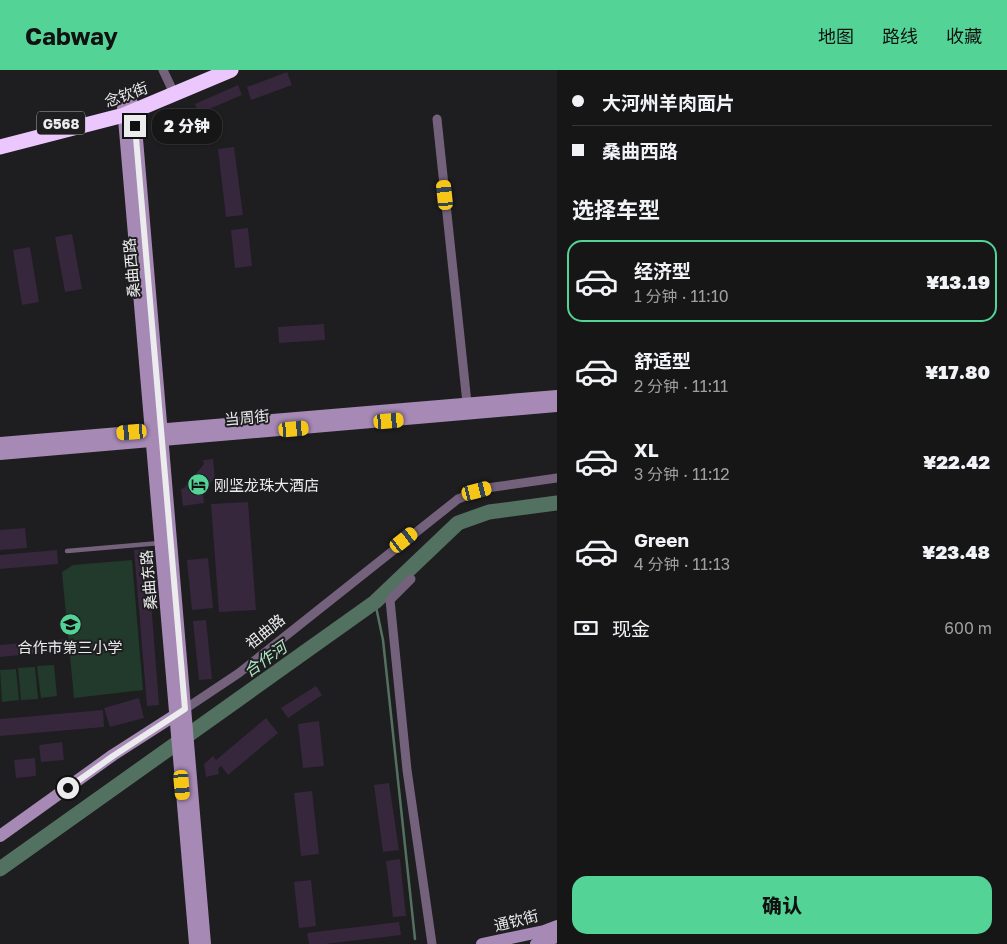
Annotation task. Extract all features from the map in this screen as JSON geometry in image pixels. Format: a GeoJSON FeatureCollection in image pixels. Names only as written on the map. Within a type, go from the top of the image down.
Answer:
{"type":"FeatureCollection","features":[{"type":"Feature","properties":{"kind":"highway","name":"念钦街"},"geometry":{"type":"LineString","coordinates":[[0,139],[128,109],[210,70]]}},
{"type":"Feature","properties":{"kind":"highway","name":"念钦街"},"geometry":{"type":"LineString","coordinates":[[0,147],[128,109],[231,70]]}},
{"type":"Feature","properties":{"kind":"main road","name":"桑曲西路"},"geometry":{"type":"LineString","coordinates":[[128,109],[157,435]]}},
{"type":"Feature","properties":{"kind":"main road","name":"当周街"},"geometry":{"type":"LineString","coordinates":[[0,454],[157,435],[467,403],[557,396]]}},
{"type":"Feature","properties":{"kind":"main road","name":"当周街"},"geometry":{"type":"LineString","coordinates":[[0,443],[157,435],[557,406]]}},
{"type":"Feature","properties":{"kind":"main road","name":"桑曲东路"},"geometry":{"type":"LineString","coordinates":[[157,435],[161,543],[181,717]]}},
{"type":"Feature","properties":{"kind":"main road","name":"桑曲东路"},"geometry":{"type":"LineString","coordinates":[[157,435],[181,717]]}},
{"type":"Feature","properties":{"kind":"main road"},"geometry":{"type":"LineString","coordinates":[[181,717],[205,944]]}},
{"type":"Feature","properties":{"kind":"main road","name":"祖曲路"},"geometry":{"type":"LineString","coordinates":[[0,836],[113,756],[181,717]]}},
{"type":"Feature","properties":{"kind":"main road"},"geometry":{"type":"LineString","coordinates":[[185,762],[195,944]]}},
{"type":"Feature","properties":{"kind":"main road","name":"通钦街"},"geometry":{"type":"LineString","coordinates":[[489,944],[544,931],[557,926]]}},
{"type":"Feature","properties":{"kind":"main road"},"geometry":{"type":"LineString","coordinates":[[536,944],[557,937]]}},
{"type":"Feature","properties":{"kind":"street"},"geometry":{"type":"LineString","coordinates":[[163,70],[171,87]]}},
{"type":"Feature","properties":{"kind":"street"},"geometry":{"type":"LineString","coordinates":[[437,119],[467,403]]}},
{"type":"Feature","properties":{"kind":"street","name":"祖曲路"},"geometry":{"type":"LineString","coordinates":[[181,717],[458,499],[487,488],[557,478]]}},
{"type":"Feature","properties":{"kind":"street"},"geometry":{"type":"LineString","coordinates":[[411,579],[390,600],[407,770],[432,944]]}},
{"type":"Feature","properties":{"kind":"lane"},"geometry":{"type":"LineString","coordinates":[[66,551],[161,543]]}},
{"type":"Feature","properties":{"kind":"green space"},"geometry":{"type":"Polygon","coordinates":[[[132,560],[143,690],[74,698],[62,572],[73,565],[132,560]]]}},
{"type":"Feature","properties":{"kind":"green space"},"geometry":{"type":"Polygon","coordinates":[[[54,665],[57,696],[41,698],[37,666],[54,665]]]}},
{"type":"Feature","properties":{"kind":"green space"},"geometry":{"type":"Polygon","coordinates":[[[35,667],[38,699],[21,700],[18,668],[35,667]]]}},
{"type":"Feature","properties":{"kind":"green space"},"geometry":{"type":"Polygon","coordinates":[[[16,669],[19,700],[2,702],[0,670],[16,669]]]}},
{"type":"Feature","properties":{"kind":"building"},"geometry":{"type":"Polygon","coordinates":[[[287,72],[292,85],[251,100],[247,87],[287,72]]]}},
{"type":"Feature","properties":{"kind":"building"},"geometry":{"type":"Polygon","coordinates":[[[238,85],[242,95],[207,110],[210,116],[201,119],[195,104],[238,85]]]}},
{"type":"Feature","properties":{"kind":"building"},"geometry":{"type":"Polygon","coordinates":[[[234,147],[243,215],[226,217],[218,149],[234,147]]]}},
{"type":"Feature","properties":{"kind":"building"},"geometry":{"type":"Polygon","coordinates":[[[248,228],[252,266],[235,268],[231,230],[248,228]]]}},
{"type":"Feature","properties":{"kind":"building"},"geometry":{"type":"Polygon","coordinates":[[[72,234],[82,289],[65,292],[55,237],[72,234]]]}},
{"type":"Feature","properties":{"kind":"building"},"geometry":{"type":"Polygon","coordinates":[[[30,247],[39,302],[22,305],[13,250],[30,247]]]}},
{"type":"Feature","properties":{"kind":"building"},"geometry":{"type":"Polygon","coordinates":[[[324,324],[325,340],[279,343],[278,327],[324,324]]]}},
{"type":"Feature","properties":{"kind":"building","name":"刚坚龙珠大酒店"},"geometry":{"type":"Polygon","coordinates":[[[213,459],[215,480],[203,492],[204,503],[183,506],[181,489],[184,488],[204,464],[203,460],[213,459]]]}},
{"type":"Feature","properties":{"kind":"building"},"geometry":{"type":"Polygon","coordinates":[[[248,502],[256,610],[219,612],[211,504],[248,502]]]}},
{"type":"Feature","properties":{"kind":"building"},"geometry":{"type":"Polygon","coordinates":[[[25,528],[27,548],[0,550],[0,530],[25,528]]]}},
{"type":"Feature","properties":{"kind":"building"},"geometry":{"type":"Polygon","coordinates":[[[147,549],[159,705],[147,706],[134,550],[147,549]]]}},
{"type":"Feature","properties":{"kind":"building"},"geometry":{"type":"Polygon","coordinates":[[[57,550],[58,564],[0,569],[0,555],[57,550]]]}},
{"type":"Feature","properties":{"kind":"building"},"geometry":{"type":"Polygon","coordinates":[[[208,558],[213,608],[192,610],[187,560],[208,558]]]}},
{"type":"Feature","properties":{"kind":"building"},"geometry":{"type":"Polygon","coordinates":[[[206,620],[212,679],[199,680],[193,621],[206,620]]]}},
{"type":"Feature","properties":{"kind":"building"},"geometry":{"type":"Polygon","coordinates":[[[67,639],[68,650],[0,657],[0,645],[67,639]]]}},
{"type":"Feature","properties":{"kind":"building"},"geometry":{"type":"Polygon","coordinates":[[[316,686],[322,695],[288,718],[281,708],[316,686]]]}},
{"type":"Feature","properties":{"kind":"building"},"geometry":{"type":"Polygon","coordinates":[[[139,698],[144,718],[110,727],[104,708],[139,698]]]}},
{"type":"Feature","properties":{"kind":"building"},"geometry":{"type":"Polygon","coordinates":[[[103,710],[104,727],[0,736],[0,719],[103,710]]]}},
{"type":"Feature","properties":{"kind":"building"},"geometry":{"type":"Polygon","coordinates":[[[266,718],[278,733],[228,775],[221,766],[218,769],[219,774],[206,777],[204,764],[213,756],[216,760],[266,718]]]}},
{"type":"Feature","properties":{"kind":"building"},"geometry":{"type":"Polygon","coordinates":[[[319,721],[324,766],[303,768],[298,724],[319,721]]]}},
{"type":"Feature","properties":{"kind":"building"},"geometry":{"type":"Polygon","coordinates":[[[62,742],[64,760],[41,762],[39,745],[62,742]]]}},
{"type":"Feature","properties":{"kind":"building"},"geometry":{"type":"Polygon","coordinates":[[[35,758],[36,776],[16,778],[14,760],[35,758]]]}},
{"type":"Feature","properties":{"kind":"building"},"geometry":{"type":"Polygon","coordinates":[[[389,783],[399,850],[383,852],[374,785],[389,783]]]}},
{"type":"Feature","properties":{"kind":"building"},"geometry":{"type":"Polygon","coordinates":[[[312,791],[319,854],[301,856],[294,793],[312,791]]]}},
{"type":"Feature","properties":{"kind":"building"},"geometry":{"type":"Polygon","coordinates":[[[400,859],[406,916],[393,917],[386,861],[400,859]]]}},
{"type":"Feature","properties":{"kind":"building"},"geometry":{"type":"Polygon","coordinates":[[[311,880],[316,926],[299,928],[294,882],[311,880]]]}},
{"type":"Feature","properties":{"kind":"building"},"geometry":{"type":"Polygon","coordinates":[[[399,922],[401,935],[325,944],[309,944],[307,933],[399,922]]]}},
{"type":"Feature","properties":{"kind":"waterway","name":"合作河"},"geometry":{"type":"LineString","coordinates":[[0,869],[375,602],[458,523],[489,512],[557,503]]}},
{"type":"Feature","properties":{"kind":"waterway"},"geometry":{"type":"LineString","coordinates":[[375,602],[383,640],[415,939]]}},
{"type":"Feature","properties":{"kind":"place","name":"刚坚龙珠大酒店"},"geometry":{"type":"Point","coordinates":[198,485]}},
{"type":"Feature","properties":{"kind":"place","name":"合作市第三小学"},"geometry":{"type":"Point","coordinates":[70,624]}},
{"type":"Feature","properties":{"kind":"route"},"geometry":{"type":"LineString","coordinates":[[68,788],[185,709],[135,126]]}}]}
